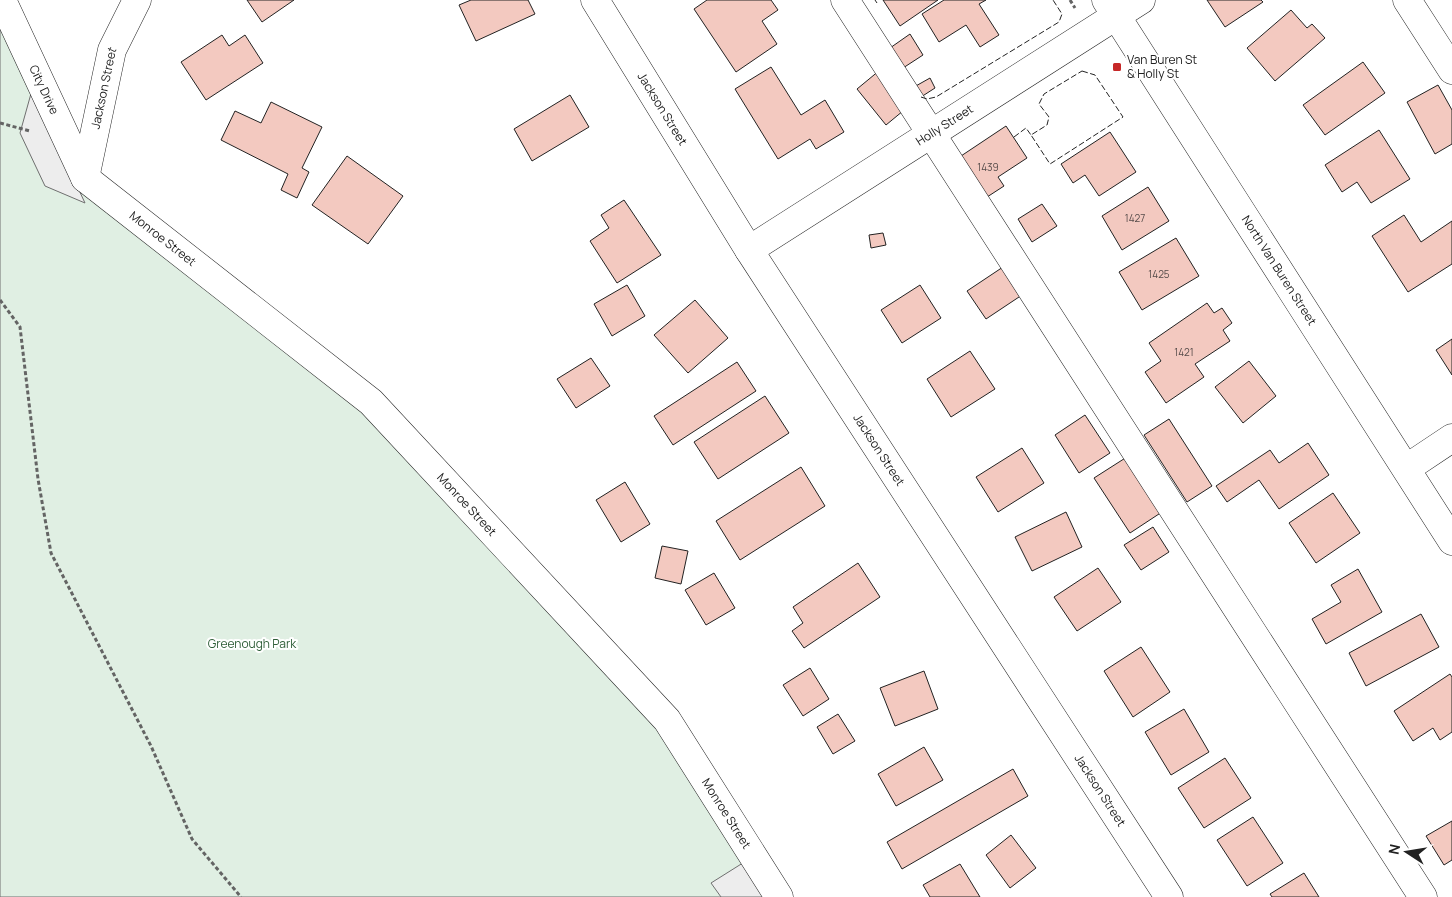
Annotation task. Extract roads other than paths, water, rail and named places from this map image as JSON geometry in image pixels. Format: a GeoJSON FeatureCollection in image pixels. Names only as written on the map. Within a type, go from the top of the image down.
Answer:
{"type":"FeatureCollection","features":[{"type":"Feature","properties":{"kind":"street","name":"City Drive"},"geometry":{"type":"LineString","coordinates":[[2,0],[84,178]]}},
{"type":"Feature","properties":{"kind":"street","name":"Jackson Street"},"geometry":{"type":"LineString","coordinates":[[84,178],[112,50],[137,0]]}},
{"type":"Feature","properties":{"kind":"street","name":"Jackson Street"},"geometry":{"type":"LineString","coordinates":[[595,0],[749,250],[1169,897]]}},
{"type":"Feature","properties":{"kind":"street"},"geometry":{"type":"LineString","coordinates":[[845,0],[930,135],[1423,897]]}},
{"type":"Feature","properties":{"kind":"street","name":"Holly Street"},"geometry":{"type":"LineString","coordinates":[[749,250],[930,135],[1112,8],[1141,0]]}},
{"type":"Feature","properties":{"kind":"street"},"geometry":{"type":"LineString","coordinates":[[1407,0],[1452,70]]}},
{"type":"Feature","properties":{"kind":"street","name":"North Van Buren Street"},"geometry":{"type":"LineString","coordinates":[[1112,8],[1452,541]]}},
{"type":"Feature","properties":{"kind":"street","name":"Monroe Street"},"geometry":{"type":"LineString","coordinates":[[84,178],[371,402],[667,720],[779,897]]}},
{"type":"Feature","properties":{"kind":"street"},"geometry":{"type":"LineString","coordinates":[[1407,468],[1452,438]]}},
{"type":"Feature","properties":{"kind":"place","name":"Van Buren St & Holly St"},"geometry":{"type":"Point","coordinates":[1117,67]}},
{"type":"Feature","properties":{"kind":"park label","name":"Greenough Park"},"geometry":{"type":"Point","coordinates":[252,644]}}]}
